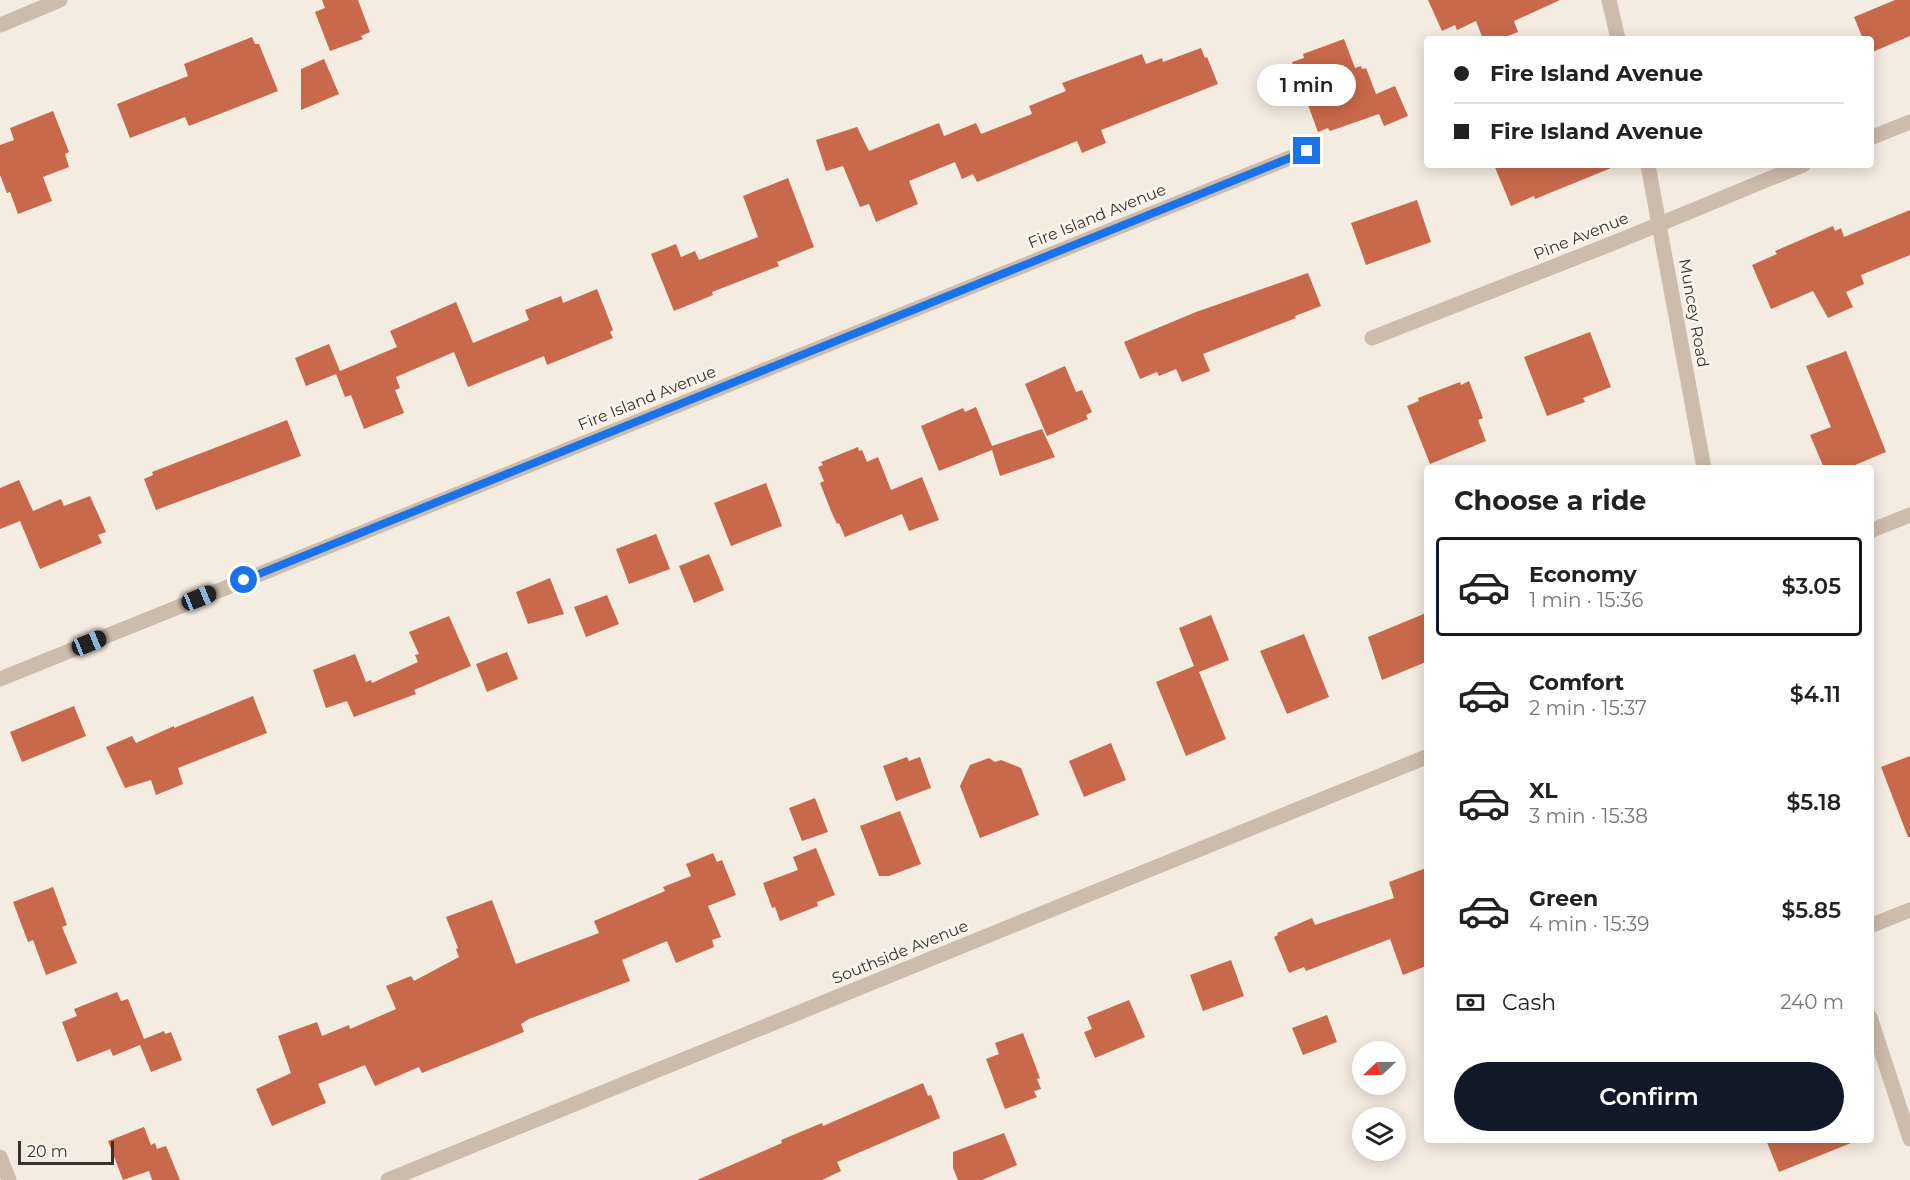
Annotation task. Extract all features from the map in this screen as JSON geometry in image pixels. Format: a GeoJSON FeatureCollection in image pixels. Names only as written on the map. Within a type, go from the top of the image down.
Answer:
{"type":"FeatureCollection","features":[{"type":"Feature","properties":{"kind":"street"},"geometry":{"type":"LineString","coordinates":[[0,24],[60,0]]}},
{"type":"Feature","properties":{"kind":"street"},"geometry":{"type":"LineString","coordinates":[[1609,0],[1617,36]]}},
{"type":"Feature","properties":{"kind":"street"},"geometry":{"type":"LineString","coordinates":[[1874,136],[1910,122]]}},
{"type":"Feature","properties":{"kind":"street","name":"Fire Island Avenue"},"geometry":{"type":"LineString","coordinates":[[0,679],[1307,151]]}},
{"type":"Feature","properties":{"kind":"street","name":"Muncey Road"},"geometry":{"type":"LineString","coordinates":[[1649,168],[1703,465]]}},
{"type":"Feature","properties":{"kind":"street","name":"Pine Avenue"},"geometry":{"type":"LineString","coordinates":[[1372,338],[1796,168]]}},
{"type":"Feature","properties":{"kind":"street"},"geometry":{"type":"LineString","coordinates":[[1874,529],[1910,515]]}},
{"type":"Feature","properties":{"kind":"street","name":"Southside Avenue"},"geometry":{"type":"LineString","coordinates":[[388,1180],[1424,758]]}},
{"type":"Feature","properties":{"kind":"street"},"geometry":{"type":"LineString","coordinates":[[1874,924],[1910,910]]}},
{"type":"Feature","properties":{"kind":"street"},"geometry":{"type":"LineString","coordinates":[[1874,1029],[1910,1139]]}},
{"type":"Feature","properties":{"kind":"street"},"geometry":{"type":"LineString","coordinates":[[0,1157],[9,1180]]}},
{"type":"Feature","properties":{"kind":"building"},"geometry":{"type":"Polygon","coordinates":[[[322,0],[358,0],[370,32],[361,36],[363,39],[330,51],[315,12],[325,8],[322,0]]]}},
{"type":"Feature","properties":{"kind":"building"},"geometry":{"type":"Polygon","coordinates":[[[1428,0],[1560,0],[1514,21],[1518,32],[1508,36],[1482,36],[1476,21],[1457,30],[1455,25],[1442,31],[1428,0]]]}},
{"type":"Feature","properties":{"kind":"building"},"geometry":{"type":"Polygon","coordinates":[[[1895,0],[1910,0],[1910,36],[1874,51],[1874,36],[1862,36],[1854,17],[1895,0]]]}},
{"type":"Feature","properties":{"kind":"building"},"geometry":{"type":"Polygon","coordinates":[[[252,37],[255,44],[259,44],[278,91],[189,126],[185,117],[130,138],[117,104],[188,76],[184,64],[252,37]]]}},
{"type":"Feature","properties":{"kind":"building"},"geometry":{"type":"Polygon","coordinates":[[[1344,39],[1355,68],[1361,66],[1362,69],[1366,68],[1376,94],[1395,86],[1408,116],[1384,126],[1379,114],[1330,131],[1328,128],[1318,132],[1292,62],[1304,58],[1303,54],[1344,39]]]}},
{"type":"Feature","properties":{"kind":"building"},"geometry":{"type":"Polygon","coordinates":[[[1201,48],[1218,84],[1101,130],[1106,143],[1082,153],[1077,141],[977,182],[973,174],[962,179],[955,162],[909,181],[918,204],[876,222],[869,204],[860,207],[843,166],[826,171],[816,140],[857,127],[869,151],[939,123],[944,136],[976,123],[981,134],[1032,114],[1029,106],[1066,91],[1062,83],[1142,54],[1146,64],[1162,58],[1163,62],[1201,48]]]}},
{"type":"Feature","properties":{"kind":"building"},"geometry":{"type":"Polygon","coordinates":[[[324,59],[339,94],[301,110],[301,69],[324,59]]]}},
{"type":"Feature","properties":{"kind":"building"},"geometry":{"type":"Polygon","coordinates":[[[53,111],[69,152],[65,154],[69,167],[43,177],[52,201],[18,214],[10,192],[7,193],[0,175],[0,145],[14,140],[10,128],[53,111]]]}},
{"type":"Feature","properties":{"kind":"building"},"geometry":{"type":"Polygon","coordinates":[[[1495,168],[1611,168],[1535,199],[1534,196],[1511,206],[1495,168]]]}},
{"type":"Feature","properties":{"kind":"building"},"geometry":{"type":"Polygon","coordinates":[[[788,178],[814,247],[777,262],[779,266],[712,292],[713,295],[674,311],[651,254],[676,244],[681,257],[695,251],[699,260],[758,237],[743,196],[788,178]]]}},
{"type":"Feature","properties":{"kind":"building"},"geometry":{"type":"Polygon","coordinates":[[[1417,200],[1431,242],[1366,265],[1351,223],[1417,200]]]}},
{"type":"Feature","properties":{"kind":"building"},"geometry":{"type":"Polygon","coordinates":[[[1910,210],[1910,255],[1861,275],[1864,284],[1846,292],[1853,307],[1828,318],[1813,291],[1771,309],[1752,265],[1777,254],[1775,251],[1833,226],[1835,231],[1841,228],[1844,237],[1910,210]]]}},
{"type":"Feature","properties":{"kind":"building"},"geometry":{"type":"Polygon","coordinates":[[[1308,273],[1321,306],[1203,354],[1210,371],[1182,382],[1176,369],[1159,376],[1157,372],[1140,379],[1124,342],[1196,312],[1308,273]]]}},
{"type":"Feature","properties":{"kind":"building"},"geometry":{"type":"Polygon","coordinates":[[[597,289],[613,330],[610,332],[613,338],[547,365],[544,356],[468,387],[454,352],[396,377],[400,388],[395,390],[404,413],[364,429],[351,395],[345,397],[336,374],[306,386],[295,358],[329,344],[340,371],[397,347],[390,331],[456,302],[473,343],[529,320],[525,310],[561,296],[563,303],[597,289]]]}},
{"type":"Feature","properties":{"kind":"building"},"geometry":{"type":"Polygon","coordinates":[[[1590,332],[1611,387],[1583,398],[1585,402],[1547,416],[1524,357],[1590,332]]]}},
{"type":"Feature","properties":{"kind":"building"},"geometry":{"type":"Polygon","coordinates":[[[1846,351],[1886,452],[1855,465],[1823,465],[1810,435],[1831,427],[1806,366],[1846,351]]]}},
{"type":"Feature","properties":{"kind":"building"},"geometry":{"type":"Polygon","coordinates":[[[1065,366],[1076,392],[1082,390],[1092,412],[1086,415],[1088,419],[1047,436],[1025,384],[1065,366]]]}},
{"type":"Feature","properties":{"kind":"building"},"geometry":{"type":"Polygon","coordinates":[[[1469,381],[1483,418],[1478,420],[1486,441],[1430,464],[1407,406],[1419,401],[1418,398],[1460,382],[1461,385],[1469,381]]]}},
{"type":"Feature","properties":{"kind":"building"},"geometry":{"type":"Polygon","coordinates":[[[976,407],[992,446],[1042,429],[1055,457],[1000,476],[992,450],[939,471],[921,426],[963,408],[965,412],[976,407]]]}},
{"type":"Feature","properties":{"kind":"building"},"geometry":{"type":"Polygon","coordinates":[[[287,420],[301,456],[156,510],[144,479],[153,475],[152,472],[287,420]]]}},
{"type":"Feature","properties":{"kind":"building"},"geometry":{"type":"Polygon","coordinates":[[[858,447],[859,451],[862,450],[867,462],[878,457],[891,490],[922,477],[939,520],[909,531],[902,514],[845,537],[820,483],[824,481],[818,467],[823,465],[821,462],[858,447]]]}},
{"type":"Feature","properties":{"kind":"building"},"geometry":{"type":"Polygon","coordinates":[[[19,480],[33,511],[61,499],[64,506],[90,496],[106,532],[98,535],[102,543],[40,569],[20,521],[0,529],[0,488],[19,480]]]}},
{"type":"Feature","properties":{"kind":"building"},"geometry":{"type":"Polygon","coordinates":[[[766,483],[782,526],[731,546],[714,503],[766,483]]]}},
{"type":"Feature","properties":{"kind":"building"},"geometry":{"type":"Polygon","coordinates":[[[656,534],[670,569],[629,584],[616,549],[656,534]]]}},
{"type":"Feature","properties":{"kind":"building"},"geometry":{"type":"Polygon","coordinates":[[[709,554],[724,590],[694,603],[679,566],[709,554]]]}},
{"type":"Feature","properties":{"kind":"building"},"geometry":{"type":"Polygon","coordinates":[[[550,578],[564,614],[528,624],[516,592],[550,578]]]}},
{"type":"Feature","properties":{"kind":"building"},"geometry":{"type":"Polygon","coordinates":[[[607,595],[619,624],[586,637],[574,607],[607,595]]]}},
{"type":"Feature","properties":{"kind":"building"},"geometry":{"type":"Polygon","coordinates":[[[1424,614],[1424,663],[1382,680],[1368,637],[1424,614]]]}},
{"type":"Feature","properties":{"kind":"building"},"geometry":{"type":"Polygon","coordinates":[[[1211,615],[1229,660],[1199,672],[1226,739],[1186,756],[1156,682],[1194,666],[1179,628],[1211,615]]]}},
{"type":"Feature","properties":{"kind":"building"},"geometry":{"type":"Polygon","coordinates":[[[449,616],[471,666],[414,690],[416,694],[354,717],[347,701],[326,708],[313,670],[355,654],[366,682],[371,680],[372,683],[418,662],[415,655],[419,654],[409,632],[449,616]]]}},
{"type":"Feature","properties":{"kind":"building"},"geometry":{"type":"Polygon","coordinates":[[[1304,634],[1329,697],[1287,714],[1260,651],[1304,634]]]}},
{"type":"Feature","properties":{"kind":"building"},"geometry":{"type":"Polygon","coordinates":[[[507,652],[518,679],[487,692],[476,664],[507,652]]]}},
{"type":"Feature","properties":{"kind":"building"},"geometry":{"type":"Polygon","coordinates":[[[253,696],[267,733],[178,768],[183,784],[156,795],[151,780],[125,788],[106,747],[132,736],[136,743],[253,696]]]}},
{"type":"Feature","properties":{"kind":"building"},"geometry":{"type":"Polygon","coordinates":[[[74,706],[86,736],[22,762],[10,732],[74,706]]]}},
{"type":"Feature","properties":{"kind":"building"},"geometry":{"type":"Polygon","coordinates":[[[1111,743],[1126,780],[1084,797],[1069,761],[1111,743]]]}},
{"type":"Feature","properties":{"kind":"building"},"geometry":{"type":"Polygon","coordinates":[[[1910,756],[1910,837],[1908,837],[1881,767],[1910,756]]]}},
{"type":"Feature","properties":{"kind":"building"},"geometry":{"type":"Polygon","coordinates":[[[907,757],[909,761],[920,757],[931,788],[896,801],[883,766],[907,757]]]}},
{"type":"Feature","properties":{"kind":"building"},"geometry":{"type":"Polygon","coordinates":[[[989,758],[995,762],[1001,760],[1021,768],[1039,815],[980,838],[960,786],[970,765],[989,758]]]}},
{"type":"Feature","properties":{"kind":"building"},"geometry":{"type":"Polygon","coordinates":[[[815,798],[828,832],[802,841],[789,808],[815,798]]]}},
{"type":"Feature","properties":{"kind":"building"},"geometry":{"type":"Polygon","coordinates":[[[900,811],[921,864],[889,876],[879,876],[860,826],[900,811]]]}},
{"type":"Feature","properties":{"kind":"building"},"geometry":{"type":"Polygon","coordinates":[[[816,848],[835,895],[817,902],[818,906],[780,921],[775,907],[772,908],[763,883],[798,870],[793,857],[816,848]]]}},
{"type":"Feature","properties":{"kind":"building"},"geometry":{"type":"Polygon","coordinates":[[[713,853],[717,862],[722,860],[736,895],[708,906],[721,937],[712,940],[714,947],[676,963],[667,941],[622,960],[630,981],[529,1019],[521,1024],[524,1032],[422,1073],[419,1067],[375,1086],[365,1065],[318,1084],[326,1103],[272,1126],[256,1089],[291,1073],[278,1036],[317,1022],[322,1036],[349,1025],[350,1029],[396,1009],[386,986],[411,976],[414,981],[459,957],[456,949],[458,948],[446,917],[492,900],[516,964],[599,933],[594,921],[665,891],[663,887],[691,876],[686,864],[713,853]]]}},
{"type":"Feature","properties":{"kind":"building"},"geometry":{"type":"Polygon","coordinates":[[[1424,869],[1424,967],[1403,975],[1390,939],[1306,971],[1304,967],[1289,973],[1274,937],[1278,935],[1277,933],[1312,918],[1315,925],[1394,898],[1389,882],[1424,869]]]}},
{"type":"Feature","properties":{"kind":"building"},"geometry":{"type":"Polygon","coordinates":[[[53,887],[67,925],[62,927],[77,963],[46,975],[33,940],[28,942],[13,902],[53,887]]]}},
{"type":"Feature","properties":{"kind":"building"},"geometry":{"type":"Polygon","coordinates":[[[1231,960],[1244,996],[1203,1011],[1190,975],[1231,960]]]}},
{"type":"Feature","properties":{"kind":"building"},"geometry":{"type":"Polygon","coordinates":[[[117,992],[121,1001],[128,999],[144,1039],[164,1031],[165,1034],[171,1032],[182,1060],[151,1072],[140,1045],[113,1056],[110,1049],[77,1062],[62,1022],[77,1016],[74,1009],[117,992]]]}},
{"type":"Feature","properties":{"kind":"building"},"geometry":{"type":"Polygon","coordinates":[[[1129,1000],[1145,1037],[1095,1058],[1084,1032],[1092,1029],[1087,1017],[1129,1000]]]}},
{"type":"Feature","properties":{"kind":"building"},"geometry":{"type":"Polygon","coordinates":[[[1327,1015],[1337,1042],[1303,1055],[1292,1028],[1327,1015]]]}},
{"type":"Feature","properties":{"kind":"building"},"geometry":{"type":"Polygon","coordinates":[[[1023,1033],[1040,1078],[1037,1079],[1041,1089],[1034,1091],[1037,1097],[1005,1109],[986,1059],[999,1054],[995,1043],[1023,1033]]]}},
{"type":"Feature","properties":{"kind":"building"},"geometry":{"type":"Polygon","coordinates":[[[923,1083],[928,1096],[931,1095],[940,1118],[837,1162],[841,1171],[822,1180],[697,1180],[782,1143],[781,1140],[822,1123],[823,1126],[923,1083]]]}},
{"type":"Feature","properties":{"kind":"building"},"geometry":{"type":"Polygon","coordinates":[[[144,1127],[151,1145],[155,1143],[157,1149],[166,1146],[180,1180],[152,1180],[149,1171],[123,1180],[108,1141],[144,1127]]]}},
{"type":"Feature","properties":{"kind":"building"},"geometry":{"type":"Polygon","coordinates":[[[1004,1133],[1017,1165],[982,1180],[958,1180],[953,1168],[953,1152],[1004,1133]]]}},
{"type":"Feature","properties":{"kind":"building"},"geometry":{"type":"Polygon","coordinates":[[[1767,1143],[1851,1143],[1779,1172],[1767,1143]]]}},
{"type":"Feature","properties":{"kind":"route"},"geometry":{"type":"LineString","coordinates":[[244,580],[1307,151]]}}]}
